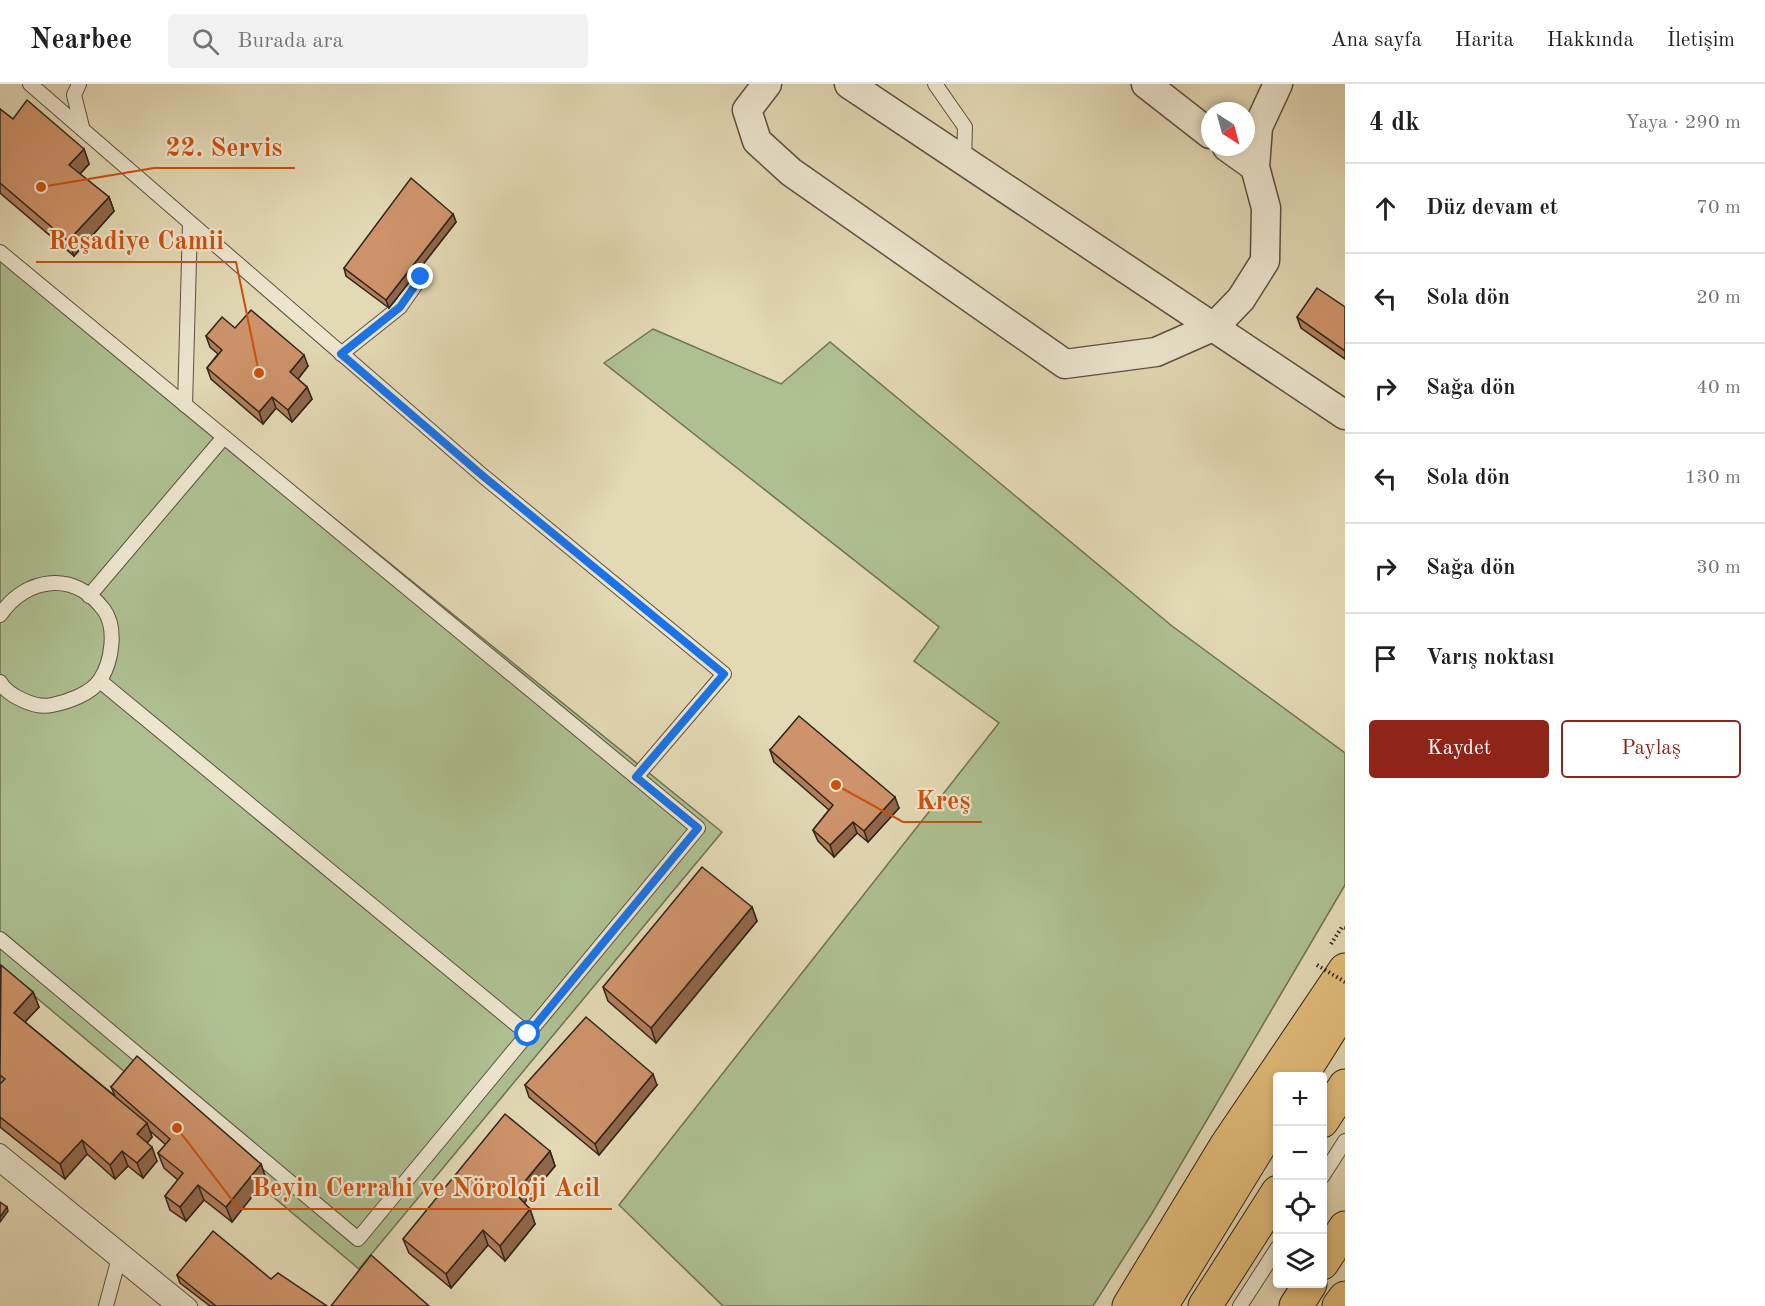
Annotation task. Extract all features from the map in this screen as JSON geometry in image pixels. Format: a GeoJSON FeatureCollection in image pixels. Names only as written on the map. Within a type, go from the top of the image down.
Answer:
{"type":"FeatureCollection","features":[{"type":"Feature","properties":{"kind":"main road"},"geometry":{"type":"LineString","coordinates":[[1129,1306],[1331,967]]}},
{"type":"Feature","properties":{"kind":"main road"},"geometry":{"type":"LineString","coordinates":[[1304,1072],[1345,1006]]}},
{"type":"Feature","properties":{"kind":"main road"},"geometry":{"type":"LineString","coordinates":[[1327,1115],[1345,1086]]}},
{"type":"Feature","properties":{"kind":"main road"},"geometry":{"type":"LineString","coordinates":[[1161,1306],[1273,1123]]}},
{"type":"Feature","properties":{"kind":"main road"},"geometry":{"type":"LineString","coordinates":[[1205,1306],[1273,1200]]}},
{"type":"Feature","properties":{"kind":"main road"},"geometry":{"type":"LineString","coordinates":[[1327,1257],[1345,1228]]}},
{"type":"Feature","properties":{"kind":"main road"},"geometry":{"type":"LineString","coordinates":[[1296,1306],[1307,1288]]}},
{"type":"Feature","properties":{"kind":"main road"},"geometry":{"type":"LineString","coordinates":[[1339,1306],[1345,1298]]}},
{"type":"Feature","properties":{"kind":"street"},"geometry":{"type":"LineString","coordinates":[[768,84],[747,110],[757,141],[791,172],[1065,364],[1156,352],[1215,326],[1241,299],[1265,261],[1266,208],[1255,167],[1258,127],[1275,86]]}},
{"type":"Feature","properties":{"kind":"street"},"geometry":{"type":"LineString","coordinates":[[849,84],[1215,326],[1345,415]]}},
{"type":"Feature","properties":{"kind":"street"},"geometry":{"type":"LineString","coordinates":[[1146,84],[1201,127]]}},
{"type":"Feature","properties":{"kind":"street"},"geometry":{"type":"LineString","coordinates":[[1240,156],[1255,167]]}},
{"type":"Feature","properties":{"kind":"lane"},"geometry":{"type":"LineString","coordinates":[[30,84],[483,476],[724,674],[636,777]]}},
{"type":"Feature","properties":{"kind":"lane"},"geometry":{"type":"LineString","coordinates":[[935,84],[964,128],[964,160]]}},
{"type":"Feature","properties":{"kind":"lane"},"geometry":{"type":"LineString","coordinates":[[75,88],[82,127]]}},
{"type":"Feature","properties":{"kind":"lane"},"geometry":{"type":"LineString","coordinates":[[185,405],[190,224]]}},
{"type":"Feature","properties":{"kind":"lane"},"geometry":{"type":"LineString","coordinates":[[0,252],[698,828],[358,1239],[0,939]]}},
{"type":"Feature","properties":{"kind":"lane"},"geometry":{"type":"LineString","coordinates":[[341,354],[400,307],[421,277]]}},
{"type":"Feature","properties":{"kind":"lane"},"geometry":{"type":"LineString","coordinates":[[89,596],[224,437]]}},
{"type":"Feature","properties":{"kind":"lane"},"geometry":{"type":"LineString","coordinates":[[0,615],[5,597],[52,581],[76,588],[89,596],[104,611],[111,628],[111,652],[100,681],[72,701],[47,706],[24,701],[1,686]]}},
{"type":"Feature","properties":{"kind":"lane"},"geometry":{"type":"LineString","coordinates":[[100,681],[528,1034]]}},
{"type":"Feature","properties":{"kind":"lane"},"geometry":{"type":"LineString","coordinates":[[1327,1170],[1345,1141]]}},
{"type":"Feature","properties":{"kind":"lane"},"geometry":{"type":"LineString","coordinates":[[0,1151],[119,1255],[173,1306]]}},
{"type":"Feature","properties":{"kind":"lane"},"geometry":{"type":"LineString","coordinates":[[0,1165],[190,1306]]}},
{"type":"Feature","properties":{"kind":"lane"},"geometry":{"type":"LineString","coordinates":[[106,1306],[119,1255]]}},
{"type":"Feature","properties":{"kind":"lane"},"geometry":{"type":"LineString","coordinates":[[1240,1306],[1273,1255]]}},
{"type":"Feature","properties":{"kind":"path"},"geometry":{"type":"LineString","coordinates":[[1331,967],[1345,982]]}},
{"type":"Feature","properties":{"kind":"green space"},"geometry":{"type":"Polygon","coordinates":[[[0,248],[722,832],[359,1269],[0,967],[0,248]]]}},
{"type":"Feature","properties":{"kind":"green space"},"geometry":{"type":"Polygon","coordinates":[[[653,329],[781,384],[830,342],[1172,626],[1345,753],[1345,885],[1151,1215],[1093,1306],[723,1306],[619,1205],[999,723],[914,661],[939,627],[604,363],[653,329]]]}},
{"type":"Feature","properties":{"kind":"building"},"geometry":{"type":"Polygon","coordinates":[[[27,100],[84,149],[69,165],[109,197],[68,241],[0,183],[0,109],[13,119],[27,100]]]}},
{"type":"Feature","properties":{"kind":"building"},"geometry":{"type":"Polygon","coordinates":[[[411,178],[453,214],[386,300],[344,268],[411,178]]]}},
{"type":"Feature","properties":{"kind":"building"},"geometry":{"type":"Polygon","coordinates":[[[1317,288],[1345,307],[1345,351],[1297,317],[1317,288]]]}},
{"type":"Feature","properties":{"kind":"building"},"geometry":{"type":"Polygon","coordinates":[[[251,310],[304,355],[290,372],[307,387],[288,410],[272,397],[259,412],[207,368],[222,350],[206,336],[222,317],[235,328],[251,310]]]}},
{"type":"Feature","properties":{"kind":"building"},"geometry":{"type":"Polygon","coordinates":[[[799,716],[895,797],[864,831],[853,822],[830,845],[813,830],[833,805],[770,750],[799,716]]]}},
{"type":"Feature","properties":{"kind":"building"},"geometry":{"type":"Polygon","coordinates":[[[702,867],[752,907],[651,1028],[603,987],[702,867]]]}},
{"type":"Feature","properties":{"kind":"building"},"geometry":{"type":"Polygon","coordinates":[[[1,965],[33,992],[14,1013],[147,1123],[137,1134],[152,1147],[137,1163],[122,1151],[110,1165],[82,1140],[60,1164],[0,1117],[0,1084],[5,1079],[0,1075],[1,965]]]}},
{"type":"Feature","properties":{"kind":"building"},"geometry":{"type":"Polygon","coordinates":[[[586,1017],[653,1074],[595,1144],[525,1085],[586,1017]]]}},
{"type":"Feature","properties":{"kind":"building"},"geometry":{"type":"Polygon","coordinates":[[[137,1056],[261,1164],[226,1207],[198,1185],[180,1207],[165,1196],[183,1173],[158,1153],[170,1139],[111,1087],[137,1056]]]}},
{"type":"Feature","properties":{"kind":"building"},"geometry":{"type":"Polygon","coordinates":[[[505,1114],[550,1151],[515,1193],[530,1209],[500,1246],[483,1230],[446,1274],[403,1239],[505,1114]]]}},
{"type":"Feature","properties":{"kind":"building"},"geometry":{"type":"Polygon","coordinates":[[[0,1202],[7,1207],[0,1217],[0,1202]]]}},
{"type":"Feature","properties":{"kind":"building"},"geometry":{"type":"Polygon","coordinates":[[[213,1231],[271,1279],[278,1273],[327,1306],[216,1306],[177,1275],[213,1231]]]}},
{"type":"Feature","properties":{"kind":"building"},"geometry":{"type":"Polygon","coordinates":[[[371,1255],[429,1306],[331,1306],[371,1255]]]}},
{"type":"Feature","properties":{"kind":"place","name":"22. Servis"},"geometry":{"type":"Point","coordinates":[41,187]}},
{"type":"Feature","properties":{"kind":"place","name":"Reşadiye Camii"},"geometry":{"type":"Point","coordinates":[259,373]}},
{"type":"Feature","properties":{"kind":"place","name":"Kreş"},"geometry":{"type":"Point","coordinates":[836,785]}},
{"type":"Feature","properties":{"kind":"place","name":"Beyin Cerrahi ve Nöroloji Acil"},"geometry":{"type":"Point","coordinates":[177,1128]}},
{"type":"Feature","properties":{"kind":"route"},"geometry":{"type":"LineString","coordinates":[[421,277],[400,307],[383,323],[341,354],[483,476],[724,674],[636,777],[698,828],[528,1034]]}}]}
